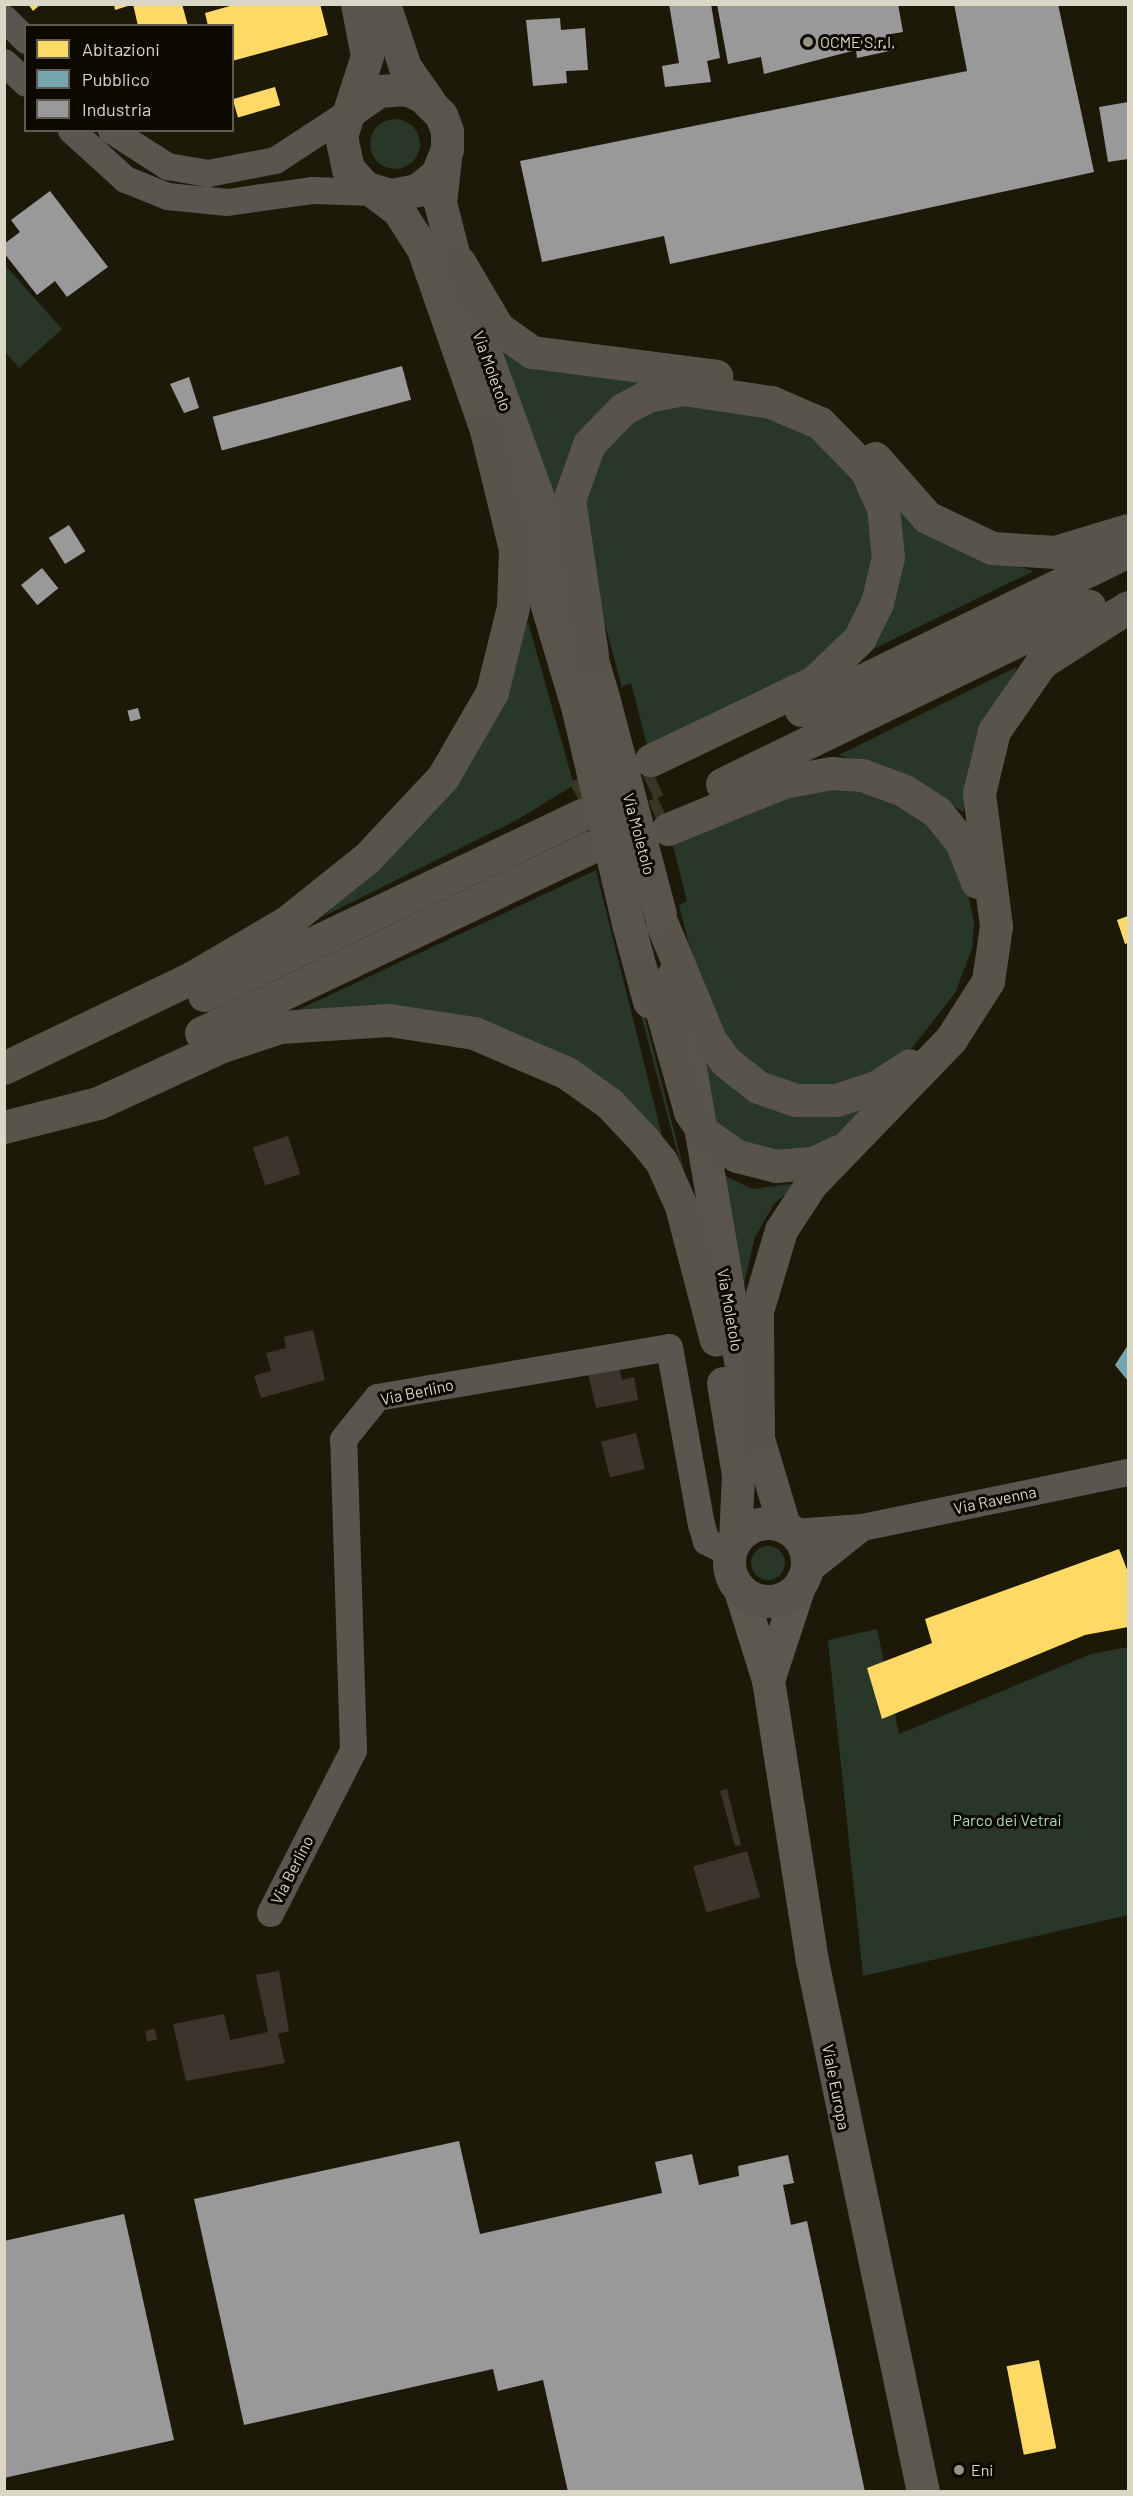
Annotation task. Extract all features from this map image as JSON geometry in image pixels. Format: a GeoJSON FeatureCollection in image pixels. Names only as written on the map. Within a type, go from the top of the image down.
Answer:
{"type":"FeatureCollection","features":[{"type":"Feature","properties":{"kind":"highway"},"geometry":{"type":"LineString","coordinates":[[459,262],[492,319],[522,348],[565,361],[692,370],[802,399],[842,424],[919,511],[967,540],[1004,550],[1055,552],[1128,530]]}},
{"type":"Feature","properties":{"kind":"highway"},"geometry":{"type":"LineString","coordinates":[[592,655],[569,500],[589,444],[630,404],[664,392],[700,389],[771,402],[820,423],[867,470],[883,508],[888,557],[877,603],[859,639],[814,682],[653,770],[1128,551]]}},
{"type":"Feature","properties":{"kind":"highway"},"geometry":{"type":"LineString","coordinates":[[4,1068],[191,978],[287,922],[367,858],[443,777],[492,692],[513,607],[515,549],[486,430]]}},
{"type":"Feature","properties":{"kind":"highway"},"geometry":{"type":"LineString","coordinates":[[661,919],[681,958],[701,1024],[720,1055],[758,1087],[805,1101],[857,1095],[904,1070],[963,1002],[984,942],[978,886],[961,842],[930,807],[882,781],[843,773],[800,778],[666,820],[1128,586]]}},
{"type":"Feature","properties":{"kind":"highway"},"geometry":{"type":"LineString","coordinates":[[758,1437],[755,1327],[766,1266],[798,1202],[951,1039],[988,981],[996,926],[979,793],[987,753],[1004,712],[1054,651],[1128,607]]}},
{"type":"Feature","properties":{"kind":"highway"},"geometry":{"type":"LineString","coordinates":[[4,1090],[515,846],[580,806]]}},
{"type":"Feature","properties":{"kind":"highway"},"geometry":{"type":"LineString","coordinates":[[4,1127],[495,892],[592,855]]}},
{"type":"Feature","properties":{"kind":"highway"},"geometry":{"type":"LineString","coordinates":[[642,975],[660,1005],[690,1112],[704,1132],[746,1159],[787,1167],[823,1160],[855,1139]]}},
{"type":"Feature","properties":{"kind":"highway"},"geometry":{"type":"LineString","coordinates":[[4,1127],[98,1103],[222,1046],[294,1024],[389,1020],[474,1033],[567,1073],[609,1103],[661,1161],[681,1206],[716,1340]]}},
{"type":"Feature","properties":{"kind":"main road"},"geometry":{"type":"LineString","coordinates":[[350,111],[367,56],[357,4]]}},
{"type":"Feature","properties":{"kind":"main road"},"geometry":{"type":"LineString","coordinates":[[384,4],[405,67],[429,101]]}},
{"type":"Feature","properties":{"kind":"main road"},"geometry":{"type":"LineString","coordinates":[[350,111],[363,99],[387,89],[414,92],[429,101]]}},
{"type":"Feature","properties":{"kind":"main road","name":"Via Moletolo"},"geometry":{"type":"LineString","coordinates":[[429,101],[445,123],[445,158],[440,203],[459,262],[466,300],[592,655],[590,704],[629,927],[696,1193],[716,1306],[716,1340],[738,1475],[729,1566],[740,1590],[768,1680]]}},
{"type":"Feature","properties":{"kind":"main road","name":"Via Moletolo"},"geometry":{"type":"LineString","coordinates":[[350,111],[342,127],[342,153],[353,176],[398,210],[423,249],[486,430],[504,464],[590,704],[661,919],[704,1132],[734,1330],[758,1437],[789,1529],[803,1543],[803,1580]]}},
{"type":"Feature","properties":{"kind":"main road"},"geometry":{"type":"LineString","coordinates":[[374,192],[392,195],[417,190],[432,180],[445,158]]}},
{"type":"Feature","properties":{"kind":"main road"},"geometry":{"type":"LineString","coordinates":[[732,1546],[758,1524],[789,1529]]}},
{"type":"Feature","properties":{"kind":"main road"},"geometry":{"type":"LineString","coordinates":[[740,1590],[764,1602],[787,1598],[803,1580]]}},
{"type":"Feature","properties":{"kind":"main road"},"geometry":{"type":"LineString","coordinates":[[768,1680],[803,1580]]}},
{"type":"Feature","properties":{"kind":"main road","name":"Viale Europa"},"geometry":{"type":"LineString","coordinates":[[768,1680],[812,1961],[922,2492]]}},
{"type":"Feature","properties":{"kind":"street"},"geometry":{"type":"LineString","coordinates":[[4,18],[24,38]]}},
{"type":"Feature","properties":{"kind":"street"},"geometry":{"type":"LineString","coordinates":[[4,62],[24,81]]}},
{"type":"Feature","properties":{"kind":"street"},"geometry":{"type":"LineString","coordinates":[[114,132],[167,166],[208,173],[275,160],[350,111]]}},
{"type":"Feature","properties":{"kind":"street"},"geometry":{"type":"LineString","coordinates":[[73,132],[125,179],[167,196],[227,202],[311,190],[374,192]]}},
{"type":"Feature","properties":{"kind":"street","name":"Via Berlino"},"geometry":{"type":"LineString","coordinates":[[270,1913],[353,1750],[343,1439],[377,1396],[669,1347],[701,1524],[706,1540],[732,1546]]}},
{"type":"Feature","properties":{"kind":"street","name":"Via Ravenna"},"geometry":{"type":"LineString","coordinates":[[789,1529],[862,1527],[1128,1472]]}},
{"type":"Feature","properties":{"kind":"street"},"geometry":{"type":"LineString","coordinates":[[803,1580],[862,1527]]}},
{"type":"Feature","properties":{"kind":"green space"},"geometry":{"type":"Polygon","coordinates":[[[395,119],[413,126],[420,144],[413,162],[395,169],[377,162],[370,144],[377,126],[395,119]]]}},
{"type":"Feature","properties":{"kind":"green space"},"geometry":{"type":"Polygon","coordinates":[[[5,265],[62,329],[19,368],[5,352],[5,265]]]}},
{"type":"Feature","properties":{"kind":"green space"},"geometry":{"type":"Polygon","coordinates":[[[496,345],[555,372],[651,376],[553,494],[496,345]]]}},
{"type":"Feature","properties":{"kind":"green space"},"geometry":{"type":"Polygon","coordinates":[[[672,401],[785,416],[845,459],[876,533],[869,595],[827,658],[648,749],[631,683],[622,687],[587,559],[579,500],[613,431],[672,401]]]}},
{"type":"Feature","properties":{"kind":"green space"},"geometry":{"type":"Polygon","coordinates":[[[896,508],[941,542],[1034,571],[871,650],[896,508]]]}},
{"type":"Feature","properties":{"kind":"green space"},"geometry":{"type":"Polygon","coordinates":[[[528,622],[574,785],[517,820],[324,916],[375,866],[528,622]]]}},
{"type":"Feature","properties":{"kind":"green space"},"geometry":{"type":"Polygon","coordinates":[[[1017,667],[963,812],[919,784],[839,755],[1017,667]]]}},
{"type":"Feature","properties":{"kind":"green space"},"geometry":{"type":"Polygon","coordinates":[[[845,783],[929,819],[965,879],[974,922],[972,949],[955,993],[912,1048],[891,1066],[814,1090],[746,1066],[702,996],[679,905],[687,901],[672,842],[756,801],[845,783]]]}},
{"type":"Feature","properties":{"kind":"green space"},"geometry":{"type":"Polygon","coordinates":[[[596,870],[665,1148],[576,1065],[300,1009],[596,870]]]}},
{"type":"Feature","properties":{"kind":"green space"},"geometry":{"type":"Polygon","coordinates":[[[623,931],[684,1170],[683,1174],[619,932],[623,931]]]}},
{"type":"Feature","properties":{"kind":"green space"},"geometry":{"type":"Polygon","coordinates":[[[700,1057],[866,1107],[821,1149],[766,1154],[715,1126],[700,1057]]]}},
{"type":"Feature","properties":{"kind":"green space"},"geometry":{"type":"Polygon","coordinates":[[[721,1174],[753,1189],[798,1183],[774,1204],[755,1237],[739,1305],[721,1174]]]}},
{"type":"Feature","properties":{"kind":"green space"},"geometry":{"type":"Polygon","coordinates":[[[768,1546],[780,1551],[785,1563],[780,1575],[768,1580],[756,1575],[751,1563],[756,1551],[768,1546]]]}},
{"type":"Feature","properties":{"kind":"green space","name":"Parco dei Vetrai"},"geometry":{"type":"Polygon","coordinates":[[[877,1629],[899,1734],[1091,1654],[1128,1647],[1128,1915],[863,1976],[828,1640],[877,1629]]]}},
{"type":"Feature","properties":{"kind":"building: Abitazioni"},"geometry":{"type":"Polygon","coordinates":[[[28,4],[41,4],[33,11],[28,4]]]}},
{"type":"Feature","properties":{"kind":"building: Abitazioni"},"geometry":{"type":"Polygon","coordinates":[[[114,4],[131,4],[131,5],[115,10],[114,4]]]}},
{"type":"Feature","properties":{"kind":"building: Abitazioni"},"geometry":{"type":"Polygon","coordinates":[[[133,4],[182,4],[187,24],[138,24],[133,4]]]}},
{"type":"Feature","properties":{"kind":"building: Abitazioni"},"geometry":{"type":"Polygon","coordinates":[[[237,4],[320,4],[328,35],[234,60],[234,24],[208,24],[205,13],[237,4]]]}},
{"type":"Feature","properties":{"kind":"building: Abitazioni"},"geometry":{"type":"Polygon","coordinates":[[[275,87],[280,105],[238,117],[234,99],[275,87]]]}},
{"type":"Feature","properties":{"kind":"building: Abitazioni"},"geometry":{"type":"Polygon","coordinates":[[[1128,916],[1128,943],[1125,944],[1117,920],[1128,916]]]}},
{"type":"Feature","properties":{"kind":"building: Abitazioni"},"geometry":{"type":"Polygon","coordinates":[[[1119,1549],[1128,1572],[1128,1627],[1085,1635],[882,1719],[867,1668],[932,1643],[925,1619],[1119,1549]]]}},
{"type":"Feature","properties":{"kind":"building: Abitazioni"},"geometry":{"type":"Polygon","coordinates":[[[1039,2360],[1056,2448],[1024,2455],[1007,2366],[1039,2360]]]}},
{"type":"Feature","properties":{"kind":"building: Pubblico"},"geometry":{"type":"Polygon","coordinates":[[[1128,1345],[1128,1381],[1115,1365],[1128,1345]]]}},
{"type":"Feature","properties":{"kind":"building: Industria"},"geometry":{"type":"Polygon","coordinates":[[[669,4],[711,4],[720,58],[707,61],[711,82],[665,87],[662,66],[679,63],[669,4]]]}},
{"type":"Feature","properties":{"kind":"building: Industria","name":"OCME S.r.l."},"geometry":{"type":"Polygon","coordinates":[[[717,4],[898,4],[903,32],[891,34],[894,50],[857,58],[856,50],[764,74],[761,57],[728,64],[717,4]]]}},
{"type":"Feature","properties":{"kind":"building: Industria"},"geometry":{"type":"Polygon","coordinates":[[[954,4],[1058,4],[1094,172],[670,264],[664,236],[542,262],[520,161],[967,71],[954,4]]]}},
{"type":"Feature","properties":{"kind":"building: Industria"},"geometry":{"type":"Polygon","coordinates":[[[560,18],[561,30],[585,28],[588,70],[566,71],[567,83],[533,86],[526,20],[560,18]]]}},
{"type":"Feature","properties":{"kind":"building: Industria"},"geometry":{"type":"Polygon","coordinates":[[[1128,102],[1128,159],[1108,162],[1099,107],[1128,102]]]}},
{"type":"Feature","properties":{"kind":"building: Industria"},"geometry":{"type":"Polygon","coordinates":[[[50,191],[108,267],[67,297],[55,281],[37,295],[4,253],[4,244],[20,232],[11,220],[50,191]]]}},
{"type":"Feature","properties":{"kind":"building: Industria"},"geometry":{"type":"Polygon","coordinates":[[[402,366],[411,400],[222,451],[213,417],[402,366]]]}},
{"type":"Feature","properties":{"kind":"building: Industria"},"geometry":{"type":"Polygon","coordinates":[[[189,377],[199,408],[184,413],[170,384],[189,377]]]}},
{"type":"Feature","properties":{"kind":"building: Industria"},"geometry":{"type":"Polygon","coordinates":[[[69,525],[85,551],[65,564],[49,538],[69,525]]]}},
{"type":"Feature","properties":{"kind":"building: Industria"},"geometry":{"type":"Polygon","coordinates":[[[42,568],[58,588],[37,605],[21,585],[42,568]]]}},
{"type":"Feature","properties":{"kind":"building: Industria"},"geometry":{"type":"Polygon","coordinates":[[[138,708],[141,719],[130,721],[127,711],[138,708]]]}},
{"type":"Feature","properties":{"kind":"building: Industria"},"geometry":{"type":"Polygon","coordinates":[[[459,2141],[480,2234],[662,2193],[655,2162],[692,2154],[699,2185],[739,2176],[738,2166],[788,2155],[794,2183],[783,2185],[791,2225],[807,2221],[865,2492],[568,2492],[543,2380],[498,2391],[493,2369],[244,2425],[194,2199],[459,2141]]]}},
{"type":"Feature","properties":{"kind":"building: Industria"},"geometry":{"type":"Polygon","coordinates":[[[124,2214],[174,2440],[4,2478],[4,2241],[124,2214]]]}},
{"type":"Feature","properties":{"kind":"building: Altro"},"geometry":{"type":"Polygon","coordinates":[[[288,1136],[300,1174],[265,1185],[253,1147],[288,1136]]]}},
{"type":"Feature","properties":{"kind":"building: Altro"},"geometry":{"type":"Polygon","coordinates":[[[313,1330],[325,1380],[261,1398],[254,1376],[271,1371],[266,1353],[286,1348],[284,1337],[313,1330]]]}},
{"type":"Feature","properties":{"kind":"building: Altro"},"geometry":{"type":"Polygon","coordinates":[[[619,1367],[622,1380],[634,1377],[638,1400],[596,1408],[588,1373],[619,1367]]]}},
{"type":"Feature","properties":{"kind":"building: Altro"},"geometry":{"type":"Polygon","coordinates":[[[636,1433],[645,1469],[610,1478],[601,1442],[636,1433]]]}},
{"type":"Feature","properties":{"kind":"building: Altro"},"geometry":{"type":"Polygon","coordinates":[[[727,1789],[741,1845],[735,1846],[720,1791],[727,1789]]]}},
{"type":"Feature","properties":{"kind":"building: Altro"},"geometry":{"type":"Polygon","coordinates":[[[747,1851],[760,1897],[706,1913],[693,1866],[747,1851]]]}},
{"type":"Feature","properties":{"kind":"building: Altro"},"geometry":{"type":"Polygon","coordinates":[[[279,1971],[289,2031],[278,2034],[285,2063],[186,2081],[173,2024],[224,2014],[230,2040],[268,2032],[256,1975],[279,1971]]]}},
{"type":"Feature","properties":{"kind":"building: Altro"},"geometry":{"type":"Polygon","coordinates":[[[155,2029],[157,2040],[147,2042],[145,2031],[155,2029]]]}},
{"type":"Feature","properties":{"kind":"tunnel"},"geometry":{"type":"LineString","coordinates":[[577,797],[622,774]]}},
{"type":"Feature","properties":{"kind":"tunnel"},"geometry":{"type":"LineString","coordinates":[[603,805],[656,780]]}},
{"type":"Feature","properties":{"kind":"tunnel"},"geometry":{"type":"LineString","coordinates":[[611,837],[664,812]]}},
{"type":"Feature","properties":{"kind":"place","name":"OCME S.r.l."},"geometry":{"type":"Point","coordinates":[808,42]}},
{"type":"Feature","properties":{"kind":"place","name":"Eni"},"geometry":{"type":"Point","coordinates":[959,2470]}}]}
